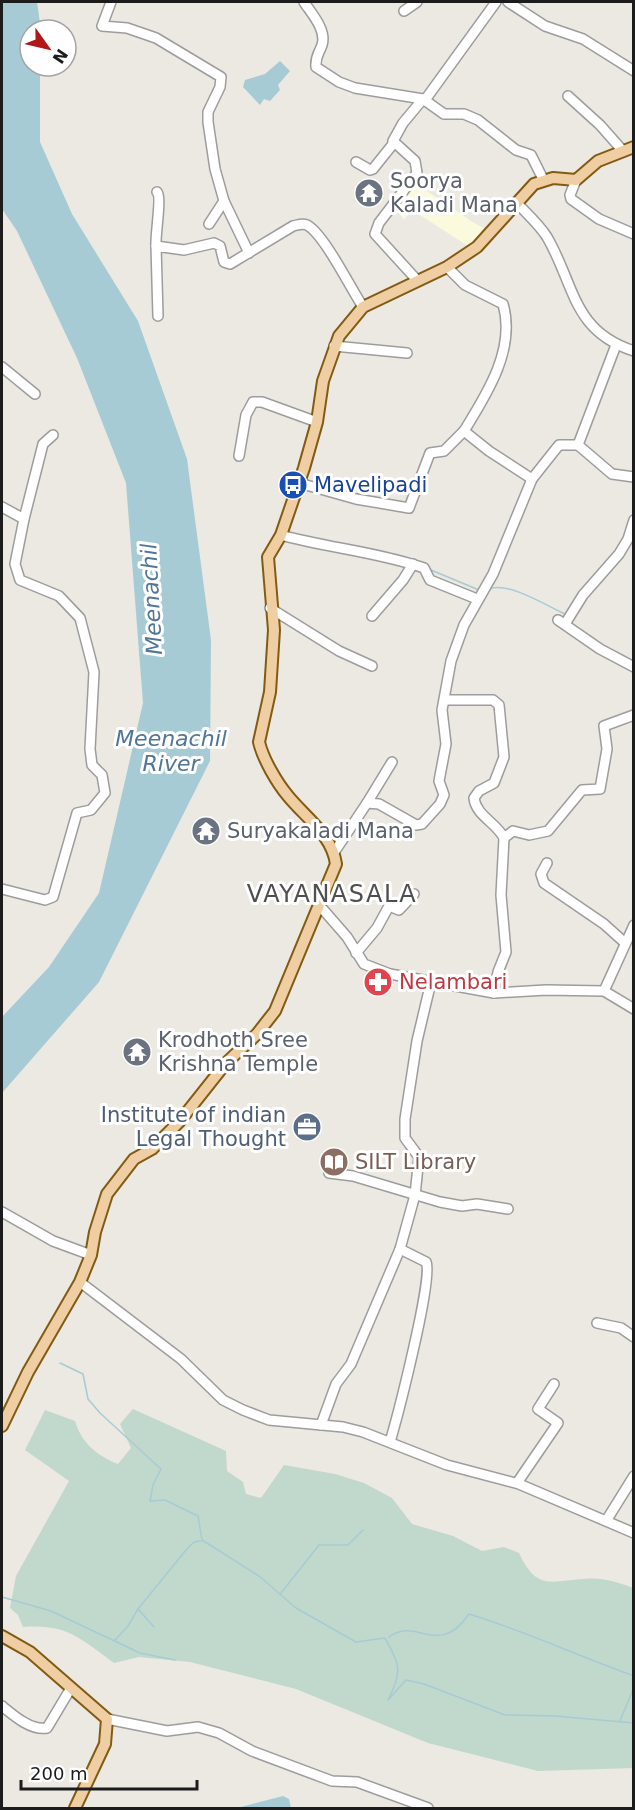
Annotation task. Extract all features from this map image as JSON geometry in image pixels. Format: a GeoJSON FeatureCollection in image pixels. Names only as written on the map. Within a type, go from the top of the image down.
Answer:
{"type":"FeatureCollection","features":[{"type":"Feature","properties":{"kind":"main road"},"geometry":{"type":"LineString","coordinates":[[2,1426],[28,1372],[80,1282],[91,1256],[95,1232],[107,1194],[134,1159],[152,1149],[180,1121],[226,1063],[257,1034],[275,1011],[336,864],[334,851],[328,839],[287,794],[261,749],[260,732],[270,692],[274,630],[270,608],[268,557],[280,535],[299,483],[317,422],[323,381],[334,346],[350,321],[363,307],[416,279],[447,267],[477,246],[534,184],[543,179],[576,180],[598,161],[628,149]]}},
{"type":"Feature","properties":{"kind":"main road"},"geometry":{"type":"LineString","coordinates":[[2,1636],[30,1652],[106,1719],[105,1744],[75,1809]]}},
{"type":"Feature","properties":{"kind":"street"},"geometry":{"type":"LineString","coordinates":[[111,2],[102,26],[127,28],[156,38],[222,77],[220,87],[208,111],[215,168],[224,201],[249,253]]}},
{"type":"Feature","properties":{"kind":"street"},"geometry":{"type":"LineString","coordinates":[[404,11],[417,2]]}},
{"type":"Feature","properties":{"kind":"street"},"geometry":{"type":"LineString","coordinates":[[356,162],[369,170],[373,169],[393,144],[403,123],[424,99],[496,2]]}},
{"type":"Feature","properties":{"kind":"street"},"geometry":{"type":"LineString","coordinates":[[508,2],[545,26],[583,39],[633,71]]}},
{"type":"Feature","properties":{"kind":"street"},"geometry":{"type":"LineString","coordinates":[[308,3],[322,30],[323,43],[315,58],[316,67],[356,88],[424,99],[444,114],[464,114],[478,120],[516,150],[531,154],[543,179]]}},
{"type":"Feature","properties":{"kind":"street"},"geometry":{"type":"LineString","coordinates":[[568,96],[628,149]]}},
{"type":"Feature","properties":{"kind":"street"},"geometry":{"type":"LineString","coordinates":[[393,144],[415,161],[417,173],[379,223],[375,234],[416,279]]}},
{"type":"Feature","properties":{"kind":"street"},"geometry":{"type":"LineString","coordinates":[[576,180],[570,195],[571,199],[599,219],[633,234]]}},
{"type":"Feature","properties":{"kind":"street"},"geometry":{"type":"LineString","coordinates":[[157,192],[160,198],[155,226],[158,316]]}},
{"type":"Feature","properties":{"kind":"street"},"geometry":{"type":"LineString","coordinates":[[209,224],[224,201]]}},
{"type":"Feature","properties":{"kind":"street"},"geometry":{"type":"LineString","coordinates":[[516,202],[546,236],[576,306],[589,324],[616,345],[633,351]]}},
{"type":"Feature","properties":{"kind":"street"},"geometry":{"type":"LineString","coordinates":[[156,246],[184,250],[213,243],[220,246],[226,264],[293,226],[303,224],[310,227],[321,241],[363,307]]}},
{"type":"Feature","properties":{"kind":"street"},"geometry":{"type":"LineString","coordinates":[[299,483],[356,499],[409,508],[430,453],[444,451],[464,431],[484,399],[506,347],[506,314],[503,304],[456,279],[447,267]]}},
{"type":"Feature","properties":{"kind":"street"},"geometry":{"type":"LineString","coordinates":[[578,445],[616,345]]}},
{"type":"Feature","properties":{"kind":"street"},"geometry":{"type":"LineString","coordinates":[[334,346],[407,353]]}},
{"type":"Feature","properties":{"kind":"street"},"geometry":{"type":"LineString","coordinates":[[2,367],[34,394]]}},
{"type":"Feature","properties":{"kind":"street"},"geometry":{"type":"LineString","coordinates":[[239,456],[246,415],[253,402],[262,402],[317,422]]}},
{"type":"Feature","properties":{"kind":"street"},"geometry":{"type":"LineString","coordinates":[[464,431],[489,452],[532,480]]}},
{"type":"Feature","properties":{"kind":"street"},"geometry":{"type":"LineString","coordinates":[[2,889],[45,900],[53,897],[77,813],[91,810],[105,793],[102,775],[92,765],[90,749],[94,672],[80,618],[59,596],[20,580],[15,564],[43,444],[53,435]]}},
{"type":"Feature","properties":{"kind":"street"},"geometry":{"type":"LineString","coordinates":[[367,803],[379,804],[416,825],[423,824],[440,804],[444,795],[439,781],[446,744],[442,710],[451,661],[477,599],[499,561],[532,480],[559,446],[578,445],[612,474],[633,477]]}},
{"type":"Feature","properties":{"kind":"street"},"geometry":{"type":"LineString","coordinates":[[2,507],[24,519]]}},
{"type":"Feature","properties":{"kind":"street"},"geometry":{"type":"LineString","coordinates":[[633,520],[628,539],[619,554],[600,572],[562,622],[600,650],[633,667]]}},
{"type":"Feature","properties":{"kind":"street"},"geometry":{"type":"LineString","coordinates":[[280,535],[413,564],[477,599]]}},
{"type":"Feature","properties":{"kind":"street"},"geometry":{"type":"LineString","coordinates":[[372,616],[403,580],[413,564]]}},
{"type":"Feature","properties":{"kind":"street"},"geometry":{"type":"LineString","coordinates":[[270,608],[339,651],[372,666]]}},
{"type":"Feature","properties":{"kind":"street"},"geometry":{"type":"LineString","coordinates":[[445,700],[493,700],[499,705],[504,757],[494,783],[478,791],[474,798],[476,808],[500,830],[504,838],[501,895],[506,952],[498,972],[494,993]]}},
{"type":"Feature","properties":{"kind":"street"},"geometry":{"type":"LineString","coordinates":[[504,838],[513,831],[529,835],[548,831],[582,790],[600,789],[607,749],[604,726],[633,716]]}},
{"type":"Feature","properties":{"kind":"street"},"geometry":{"type":"LineString","coordinates":[[334,851],[392,762]]}},
{"type":"Feature","properties":{"kind":"street"},"geometry":{"type":"LineString","coordinates":[[547,863],[541,874],[544,883],[604,924],[624,942]]}},
{"type":"Feature","properties":{"kind":"street"},"geometry":{"type":"LineString","coordinates":[[356,953],[377,928],[389,906],[399,910],[414,894]]}},
{"type":"Feature","properties":{"kind":"street"},"geometry":{"type":"LineString","coordinates":[[320,906],[347,937],[364,964],[390,974],[494,993],[546,990],[604,991],[633,1009]]}},
{"type":"Feature","properties":{"kind":"street"},"geometry":{"type":"LineString","coordinates":[[604,991],[633,926]]}},
{"type":"Feature","properties":{"kind":"street"},"geometry":{"type":"LineString","coordinates":[[321,1425],[336,1384],[351,1364],[400,1249],[415,1195],[419,1157],[405,1138],[405,1119],[417,1041],[431,982]]}},
{"type":"Feature","properties":{"kind":"street"},"geometry":{"type":"LineString","coordinates":[[329,1173],[353,1176],[415,1195],[462,1206],[477,1204],[508,1209]]}},
{"type":"Feature","properties":{"kind":"street"},"geometry":{"type":"LineString","coordinates":[[2,1212],[53,1241],[91,1256]]}},
{"type":"Feature","properties":{"kind":"street"},"geometry":{"type":"LineString","coordinates":[[390,1442],[429,1270],[426,1262],[400,1249]]}},
{"type":"Feature","properties":{"kind":"street"},"geometry":{"type":"LineString","coordinates":[[80,1282],[181,1359],[223,1400],[269,1420],[343,1427],[390,1442],[447,1465],[517,1483],[633,1533]]}},
{"type":"Feature","properties":{"kind":"street"},"geometry":{"type":"LineString","coordinates":[[597,1323],[621,1328],[633,1337]]}},
{"type":"Feature","properties":{"kind":"street"},"geometry":{"type":"LineString","coordinates":[[517,1483],[558,1423],[538,1409],[554,1384]]}},
{"type":"Feature","properties":{"kind":"street"},"geometry":{"type":"LineString","coordinates":[[606,1521],[633,1476]]}},
{"type":"Feature","properties":{"kind":"street"},"geometry":{"type":"LineString","coordinates":[[2,1706],[20,1720],[42,1729],[47,1728],[71,1688]]}},
{"type":"Feature","properties":{"kind":"street"},"geometry":{"type":"LineString","coordinates":[[106,1719],[167,1731],[198,1726],[219,1733],[252,1751],[332,1781],[357,1782],[428,1809]]}},
{"type":"Feature","properties":{"kind":"shaded area"},"geometry":{"type":"Polygon","coordinates":[[[414,182],[487,230],[471,248],[412,210],[404,220],[398,212],[400,204],[414,182]]]}},
{"type":"Feature","properties":{"kind":"shaded area"},"geometry":{"type":"Polygon","coordinates":[[[133,1409],[226,1451],[227,1471],[243,1482],[246,1494],[261,1498],[284,1465],[335,1474],[364,1483],[392,1498],[412,1524],[453,1536],[482,1551],[504,1547],[519,1553],[532,1573],[546,1581],[597,1579],[633,1588],[633,1768],[538,1771],[428,1743],[296,1689],[190,1662],[139,1657],[114,1663],[82,1640],[62,1630],[23,1627],[18,1615],[10,1608],[16,1576],[69,1481],[25,1450],[45,1410],[75,1421],[81,1435],[91,1447],[103,1457],[118,1464],[131,1448],[120,1424],[133,1409]]]}},
{"type":"Feature","properties":{"kind":"water","name":"Meenachil River"},"geometry":{"type":"Polygon","coordinates":[[[2,2],[37,2],[39,18],[18,18],[18,78],[40,78],[40,142],[72,214],[138,321],[187,459],[211,640],[210,761],[99,982],[2,1093],[2,1017],[49,967],[99,893],[143,703],[126,483],[77,358],[17,231],[2,209],[2,2]]]}},
{"type":"Feature","properties":{"kind":"water"},"geometry":{"type":"Polygon","coordinates":[[[280,61],[290,71],[278,85],[280,90],[270,101],[264,99],[260,105],[243,87],[245,80],[265,74],[280,61]]]}},
{"type":"Feature","properties":{"kind":"water"},"geometry":{"type":"Polygon","coordinates":[[[283,1796],[289,1799],[291,1808],[237,1808],[283,1796]]]}},
{"type":"Feature","properties":{"kind":"waterway"},"geometry":{"type":"LineString","coordinates":[[431,570],[479,590]]}},
{"type":"Feature","properties":{"kind":"waterway"},"geometry":{"type":"LineString","coordinates":[[489,589],[497,587],[517,591],[565,614]]}},
{"type":"Feature","properties":{"kind":"waterway"},"geometry":{"type":"LineString","coordinates":[[60,1363],[83,1374],[88,1399],[161,1469],[153,1485],[150,1501],[165,1500],[198,1516],[202,1540],[259,1576],[296,1608],[356,1642],[385,1638],[398,1669],[396,1682],[388,1700],[406,1680],[424,1684],[505,1715],[555,1716],[634,1723]]}},
{"type":"Feature","properties":{"kind":"waterway"},"geometry":{"type":"LineString","coordinates":[[281,1593],[319,1545],[348,1545],[363,1530]]}},
{"type":"Feature","properties":{"kind":"waterway"},"geometry":{"type":"LineString","coordinates":[[154,1627],[138,1609],[186,1550],[194,1542],[201,1541]]}},
{"type":"Feature","properties":{"kind":"waterway"},"geometry":{"type":"LineString","coordinates":[[2,1597],[51,1611],[140,1653],[175,1660]]}},
{"type":"Feature","properties":{"kind":"waterway"},"geometry":{"type":"LineString","coordinates":[[114,1641],[128,1626],[138,1609]]}},
{"type":"Feature","properties":{"kind":"waterway"},"geometry":{"type":"LineString","coordinates":[[389,1637],[399,1632],[409,1631],[437,1636],[447,1634],[458,1627],[469,1614],[634,1676]]}},
{"type":"Feature","properties":{"kind":"waterway"},"geometry":{"type":"LineString","coordinates":[[620,1721],[634,1687]]}},
{"type":"Feature","properties":{"kind":"place","name":"Soorya Kaladi Mana"},"geometry":{"type":"Point","coordinates":[369,193]}},
{"type":"Feature","properties":{"kind":"place","name":"Mavelipadi"},"geometry":{"type":"Point","coordinates":[293,485]}},
{"type":"Feature","properties":{"kind":"place","name":"Suryakaladi Mana"},"geometry":{"type":"Point","coordinates":[206,831]}},
{"type":"Feature","properties":{"kind":"place","name":"Nelambari"},"geometry":{"type":"Point","coordinates":[378,982]}},
{"type":"Feature","properties":{"kind":"place","name":"Krodhoth Sree Krishna Temple"},"geometry":{"type":"Point","coordinates":[137,1052]}},
{"type":"Feature","properties":{"kind":"place","name":"Institute of indian Legal Thought"},"geometry":{"type":"Point","coordinates":[307,1127]}},
{"type":"Feature","properties":{"kind":"place","name":"SILT Library"},"geometry":{"type":"Point","coordinates":[334,1162]}},
{"type":"Feature","properties":{"kind":"district","name":"VAYANASALA"},"geometry":{"type":"Point","coordinates":[332,894]}},
{"type":"Feature","properties":{"kind":"water label","name":"Meenachil"},"geometry":{"type":"Point","coordinates":[151,599]}}]}
